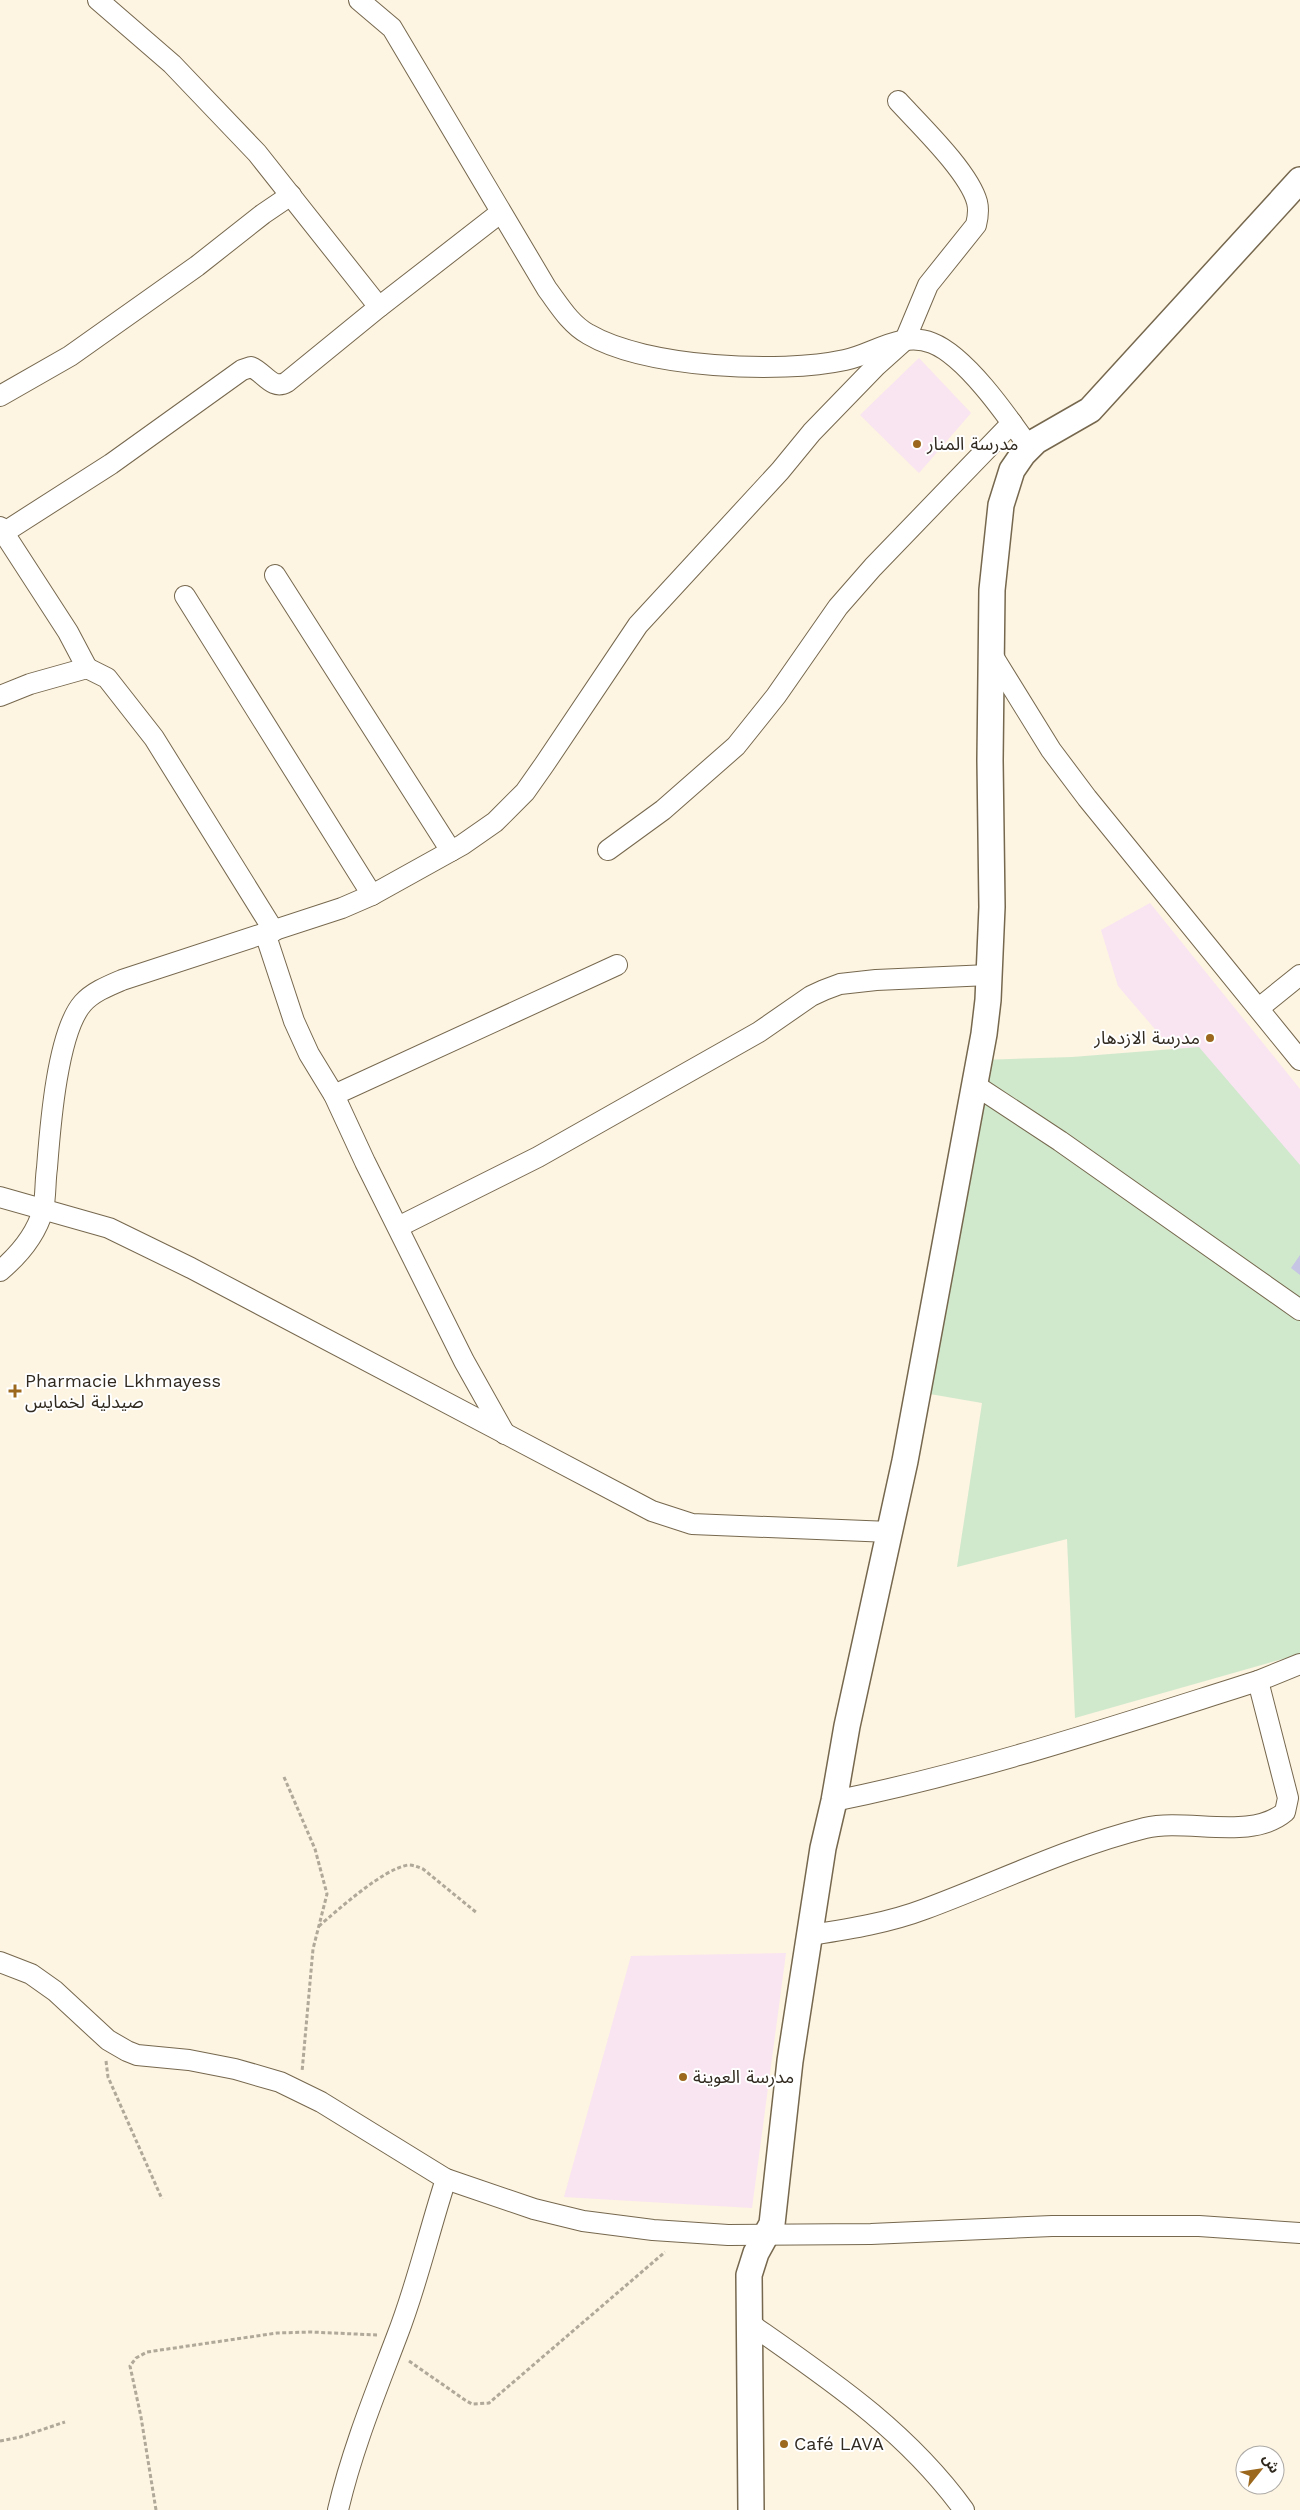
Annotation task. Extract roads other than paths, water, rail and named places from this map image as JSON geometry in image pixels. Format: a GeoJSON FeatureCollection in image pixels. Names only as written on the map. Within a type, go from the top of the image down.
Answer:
{"type":"FeatureCollection","features":[{"type":"Feature","properties":{"kind":"street"},"geometry":{"type":"LineString","coordinates":[[98,0],[172,64],[257,153],[379,307]]}},
{"type":"Feature","properties":{"kind":"street"},"geometry":{"type":"LineString","coordinates":[[359,0],[381,17],[403,44],[500,213],[568,318],[586,333],[611,346],[681,361],[745,367],[792,368],[852,359],[883,346],[905,340],[920,339],[933,343],[945,351],[987,391],[1030,447]]}},
{"type":"Feature","properties":{"kind":"street"},"geometry":{"type":"LineString","coordinates":[[0,1271],[21,1252],[43,1209],[52,1106],[56,1084],[71,1026],[84,1002],[94,994],[122,980],[342,908],[372,895],[451,851],[495,822],[525,792],[638,625],[780,471],[812,432],[876,366],[905,340],[928,286],[976,225],[978,213],[977,203],[968,183],[898,101]]}},
{"type":"Feature","properties":{"kind":"street"},"geometry":{"type":"LineString","coordinates":[[752,2510],[750,2270],[756,2253],[772,2224],[790,2060],[811,1935],[823,1848],[834,1800],[847,1726],[890,1532],[944,1259],[984,1034],[992,907],[990,760],[992,590],[1001,505],[1012,470],[1030,447],[1070,424],[1095,405],[1299,181]]}},
{"type":"Feature","properties":{"kind":"street"},"geometry":{"type":"LineString","coordinates":[[0,396],[70,356],[197,266],[263,214],[291,195]]}},
{"type":"Feature","properties":{"kind":"street"},"geometry":{"type":"LineString","coordinates":[[87,668],[68,632],[1,532],[111,464],[242,370],[251,366],[275,384],[282,385],[288,382],[379,307],[500,213]]}},
{"type":"Feature","properties":{"kind":"street"},"geometry":{"type":"LineString","coordinates":[[608,850],[663,810],[736,746],[776,696],[838,607],[873,567],[1012,423]]}},
{"type":"Feature","properties":{"kind":"street"},"geometry":{"type":"LineString","coordinates":[[276,575],[451,851]]}},
{"type":"Feature","properties":{"kind":"street"},"geometry":{"type":"LineString","coordinates":[[185,596],[372,895]]}},
{"type":"Feature","properties":{"kind":"street"},"geometry":{"type":"LineString","coordinates":[[991,654],[1035,726],[1087,798],[1300,1060]]}},
{"type":"Feature","properties":{"kind":"street"},"geometry":{"type":"LineString","coordinates":[[0,696],[30,684],[87,668],[101,674],[114,684],[154,738],[269,932],[301,1038],[334,1095],[364,1162],[464,1362],[505,1434]]}},
{"type":"Feature","properties":{"kind":"street"},"geometry":{"type":"LineString","coordinates":[[334,1095],[618,965]]}},
{"type":"Feature","properties":{"kind":"street"},"geometry":{"type":"LineString","coordinates":[[398,1227],[538,1157],[752,1037],[811,996],[824,990],[840,984],[876,980],[989,975]]}},
{"type":"Feature","properties":{"kind":"street"},"geometry":{"type":"LineString","coordinates":[[1259,1008],[1300,975]]}},
{"type":"Feature","properties":{"kind":"street"},"geometry":{"type":"LineString","coordinates":[[975,1085],[1068,1147],[1300,1310]]}},
{"type":"Feature","properties":{"kind":"street"},"geometry":{"type":"LineString","coordinates":[[0,1197],[109,1228],[191,1268],[652,1511],[692,1524],[890,1532]]}},
{"type":"Feature","properties":{"kind":"street"},"geometry":{"type":"LineString","coordinates":[[834,1800],[912,1785],[976,1768],[1258,1681],[1300,1664]]}},
{"type":"Feature","properties":{"kind":"street"},"geometry":{"type":"LineString","coordinates":[[811,1935],[882,1922],[924,1910],[1041,1862],[1144,1828],[1164,1824],[1252,1826],[1274,1820],[1284,1812],[1288,1798],[1258,1681]]}},
{"type":"Feature","properties":{"kind":"street"},"geometry":{"type":"LineString","coordinates":[[0,1962],[31,1974],[55,1991],[108,2040],[137,2055],[189,2060],[235,2069],[280,2082],[301,2090],[446,2179],[534,2209],[583,2221],[728,2235],[871,2234],[1052,2226],[1199,2226],[1300,2233]]}},
{"type":"Feature","properties":{"kind":"street"},"geometry":{"type":"LineString","coordinates":[[338,2510],[348,2466],[395,2342],[446,2179]]}},
{"type":"Feature","properties":{"kind":"street"},"geometry":{"type":"LineString","coordinates":[[749,2323],[852,2395],[894,2430],[948,2487],[964,2510]]}},
{"type":"Feature","properties":{"kind":"place","name":"مدرسة المنار"},"geometry":{"type":"Point","coordinates":[917,444]}},
{"type":"Feature","properties":{"kind":"place","name":"مدرسة الازدهار"},"geometry":{"type":"Point","coordinates":[1210,1038]}},
{"type":"Feature","properties":{"kind":"place","name":"Pharmacie Lkhmayess صيدلية لخمايس"},"geometry":{"type":"Point","coordinates":[15,1391]}},
{"type":"Feature","properties":{"kind":"place","name":"مدرسة العوينة"},"geometry":{"type":"Point","coordinates":[683,2077]}},
{"type":"Feature","properties":{"kind":"place","name":"Café LAVA"},"geometry":{"type":"Point","coordinates":[784,2444]}}]}
